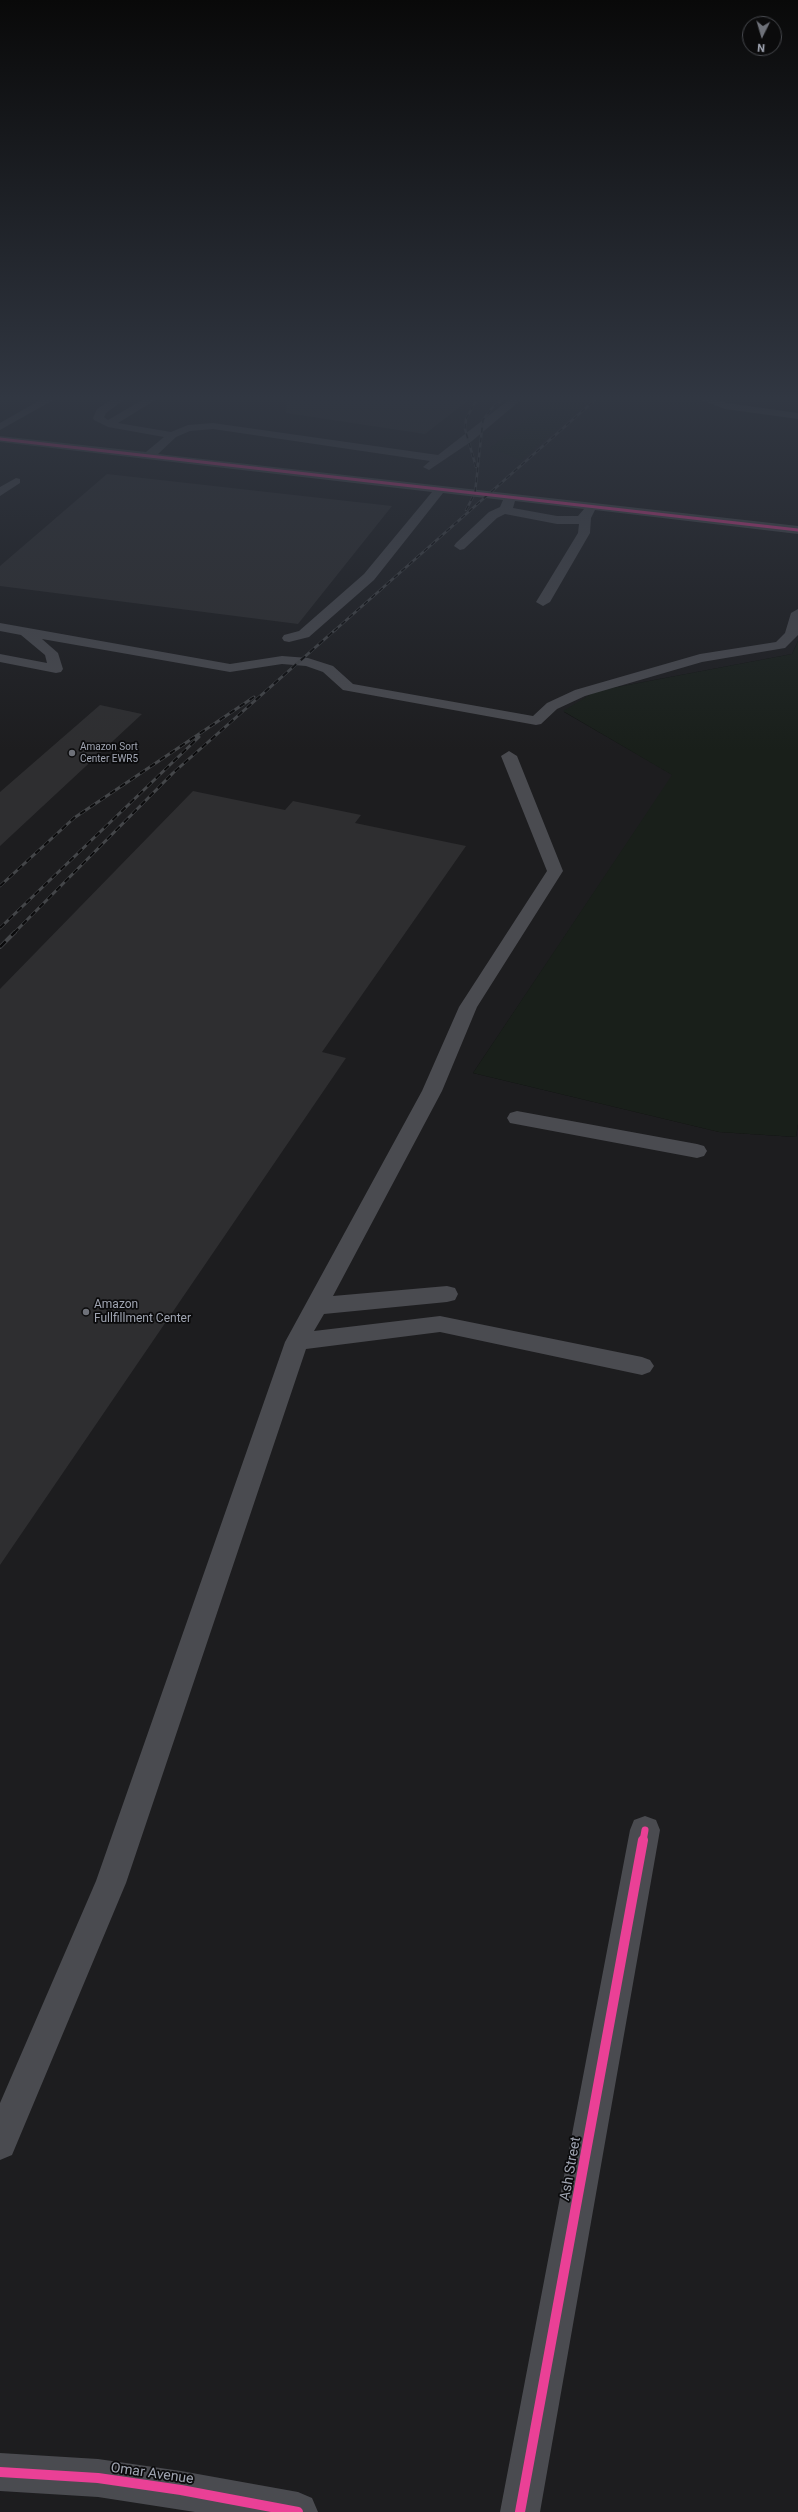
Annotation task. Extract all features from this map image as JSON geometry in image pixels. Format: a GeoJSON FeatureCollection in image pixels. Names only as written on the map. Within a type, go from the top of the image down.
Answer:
{"type":"FeatureCollection","features":[{"type":"Feature","properties":{"kind":"street"},"geometry":{"type":"LineString","coordinates":[[289,638],[304,634],[369,577],[418,516]]}},
{"type":"Feature","properties":{"kind":"street"},"geometry":{"type":"LineString","coordinates":[[460,546],[492,516]]}},
{"type":"Feature","properties":{"kind":"street"},"geometry":{"type":"LineString","coordinates":[[535,516],[557,520],[579,520],[585,518],[584,533],[543,602]]}},
{"type":"Feature","properties":{"kind":"street"},"geometry":{"type":"LineString","coordinates":[[679,516],[798,530]]}},
{"type":"Feature","properties":{"kind":"street"},"geometry":{"type":"LineString","coordinates":[[0,627],[230,668],[282,660],[308,662],[328,669],[348,687],[536,721],[552,706],[580,692],[700,658],[780,645],[791,635],[798,613]]}},
{"type":"Feature","properties":{"kind":"street"},"geometry":{"type":"LineString","coordinates":[[0,658],[56,669],[51,653],[25,631]]}},
{"type":"Feature","properties":{"kind":"street"},"geometry":{"type":"LineString","coordinates":[[0,2143],[111,1883],[297,1342],[432,1091],[468,1007],[555,871],[509,756]]}},
{"type":"Feature","properties":{"kind":"street"},"geometry":{"type":"LineString","coordinates":[[517,1118],[698,1151]]}},
{"type":"Feature","properties":{"kind":"street"},"geometry":{"type":"LineString","coordinates":[[317,1306],[447,1294]]}},
{"type":"Feature","properties":{"kind":"street"},"geometry":{"type":"LineString","coordinates":[[297,1342],[440,1324],[642,1366]]}},
{"type":"Feature","properties":{"kind":"street","name":"Ash Street"},"geometry":{"type":"LineString","coordinates":[[520,2512],[645,1830]]}},
{"type":"Feature","properties":{"kind":"street","name":"Omar Avenue"},"geometry":{"type":"LineString","coordinates":[[0,2472],[98,2478],[181,2490],[298,2512]]}},
{"type":"Feature","properties":{"kind":"shaded area"},"geometry":{"type":"Polygon","coordinates":[[[0,516],[798,516],[798,641],[792,654],[596,691],[564,712],[673,775],[473,1073],[719,1132],[796,1137],[798,1124],[798,2512],[0,2512],[0,516]]]}},
{"type":"Feature","properties":{"kind":"shaded area"},"geometry":{"type":"Polygon","coordinates":[[[798,641],[798,1124],[796,1137],[719,1132],[473,1073],[672,775],[563,711],[596,691],[792,654],[798,641]]]}},
{"type":"Feature","properties":{"kind":"building"},"geometry":{"type":"Polygon","coordinates":[[[58,516],[384,516],[298,624],[0,586],[0,566],[58,516]]]}},
{"type":"Feature","properties":{"kind":"building","name":"Amazon Sort Center EWR5"},"geometry":{"type":"Polygon","coordinates":[[[100,705],[142,714],[0,846],[0,792],[100,705]]]}},
{"type":"Feature","properties":{"kind":"building","name":"Amazon Fullfillment Center"},"geometry":{"type":"Polygon","coordinates":[[[193,791],[285,810],[293,801],[361,815],[355,823],[466,846],[322,1052],[346,1058],[0,1565],[0,989],[193,791]]]}},
{"type":"Feature","properties":{"kind":"railway"},"geometry":{"type":"LineString","coordinates":[[334,631],[464,516]]}},
{"type":"Feature","properties":{"kind":"railway"},"geometry":{"type":"LineString","coordinates":[[14,933],[173,773],[335,630]]}},
{"type":"Feature","properties":{"kind":"railway"},"geometry":{"type":"LineString","coordinates":[[0,886],[74,818],[254,697]]}},
{"type":"Feature","properties":{"kind":"railway"},"geometry":{"type":"LineString","coordinates":[[0,928],[199,737]]}},
{"type":"Feature","properties":{"kind":"railway"},"geometry":{"type":"LineString","coordinates":[[0,947],[14,933]]}},
{"type":"Feature","properties":{"kind":"cycle path"},"geometry":{"type":"LineString","coordinates":[[677,516],[798,530]]}},
{"type":"Feature","properties":{"kind":"cycle path"},"geometry":{"type":"LineString","coordinates":[[520,2512],[645,1830]]}},
{"type":"Feature","properties":{"kind":"cycle path"},"geometry":{"type":"LineString","coordinates":[[0,2472],[98,2478],[181,2490],[298,2512]]}},
{"type":"Feature","properties":{"kind":"place","name":"Amazon Sort Center EWR5"},"geometry":{"type":"Point","coordinates":[72,753]}},
{"type":"Feature","properties":{"kind":"place","name":"Amazon Fullfillment Center"},"geometry":{"type":"Point","coordinates":[86,1312]}}]}
